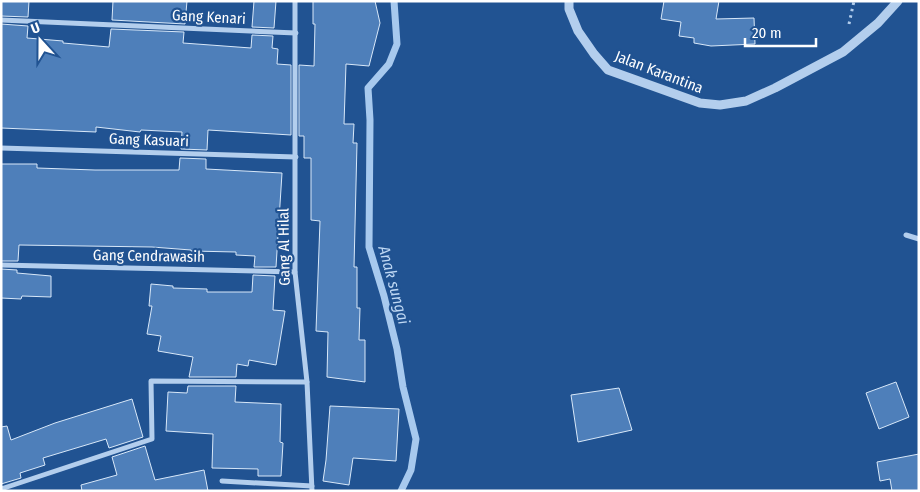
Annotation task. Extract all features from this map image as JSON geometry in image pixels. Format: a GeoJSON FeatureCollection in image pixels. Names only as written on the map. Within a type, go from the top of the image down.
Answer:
{"type":"FeatureCollection","features":[{"type":"Feature","properties":{"kind":"street","name":"Gang Al Hilal"},"geometry":{"type":"LineString","coordinates":[[295,1],[295,272],[307,382],[312,488]]}},
{"type":"Feature","properties":{"kind":"street","name":"Jalan Karantina"},"geometry":{"type":"LineString","coordinates":[[569,1],[569,8],[578,31],[608,70],[700,103],[720,104],[746,101],[843,52],[878,23],[898,1]]}},
{"type":"Feature","properties":{"kind":"street","name":"Gang Kenari"},"geometry":{"type":"LineString","coordinates":[[1,20],[296,33]]}},
{"type":"Feature","properties":{"kind":"street","name":"Gang Kasuari"},"geometry":{"type":"LineString","coordinates":[[1,148],[296,158]]}},
{"type":"Feature","properties":{"kind":"street"},"geometry":{"type":"LineString","coordinates":[[906,235],[919,239]]}},
{"type":"Feature","properties":{"kind":"street","name":"Gang Cendrawasih"},"geometry":{"type":"LineString","coordinates":[[1,265],[295,272]]}},
{"type":"Feature","properties":{"kind":"street"},"geometry":{"type":"LineString","coordinates":[[1,489],[152,438],[151,381],[307,382]]}},
{"type":"Feature","properties":{"kind":"street"},"geometry":{"type":"LineString","coordinates":[[222,481],[312,488]]}},
{"type":"Feature","properties":{"kind":"building"},"geometry":{"type":"Polygon","coordinates":[[[1,1],[29,1],[28,17],[1,16],[1,1]]]}},
{"type":"Feature","properties":{"kind":"building"},"geometry":{"type":"Polygon","coordinates":[[[113,1],[187,1],[185,24],[112,20],[113,1]]]}},
{"type":"Feature","properties":{"kind":"building"},"geometry":{"type":"Polygon","coordinates":[[[254,1],[276,1],[274,28],[252,27],[254,1]]]}},
{"type":"Feature","properties":{"kind":"building"},"geometry":{"type":"Polygon","coordinates":[[[313,1],[375,1],[380,23],[369,66],[346,64],[344,124],[354,124],[353,143],[357,143],[354,267],[357,267],[357,308],[360,308],[359,340],[365,340],[365,382],[327,377],[328,332],[316,331],[320,221],[311,220],[311,158],[304,158],[304,136],[299,136],[299,65],[314,66],[315,24],[313,24],[313,1]]]}},
{"type":"Feature","properties":{"kind":"building"},"geometry":{"type":"Polygon","coordinates":[[[664,1],[719,1],[716,19],[754,18],[755,44],[711,46],[694,43],[694,38],[679,36],[681,22],[661,19],[664,1]]]}},
{"type":"Feature","properties":{"kind":"building"},"geometry":{"type":"Polygon","coordinates":[[[1,24],[28,26],[27,38],[109,47],[111,29],[184,32],[183,43],[251,48],[252,35],[273,36],[272,48],[278,49],[277,64],[291,65],[291,135],[208,130],[207,150],[181,149],[182,132],[141,130],[140,132],[96,127],[96,132],[1,128],[1,24]]]}},
{"type":"Feature","properties":{"kind":"building"},"geometry":{"type":"Polygon","coordinates":[[[180,158],[206,159],[206,169],[282,173],[276,267],[254,267],[255,256],[236,255],[236,252],[191,251],[152,247],[19,245],[18,261],[1,261],[1,164],[37,164],[37,168],[95,170],[179,170],[180,158]]]}},
{"type":"Feature","properties":{"kind":"building"},"geometry":{"type":"Polygon","coordinates":[[[1,269],[17,270],[17,273],[51,276],[51,297],[22,296],[21,299],[1,298],[1,269]]]}},
{"type":"Feature","properties":{"kind":"building"},"geometry":{"type":"Polygon","coordinates":[[[253,275],[275,276],[273,310],[285,311],[276,365],[249,360],[248,366],[237,364],[236,377],[189,377],[193,357],[158,351],[161,336],[147,334],[152,306],[149,306],[151,284],[173,286],[173,288],[207,289],[207,292],[252,292],[253,275]]]}},
{"type":"Feature","properties":{"kind":"building"},"geometry":{"type":"Polygon","coordinates":[[[896,382],[909,417],[879,429],[866,393],[896,382]]]}},
{"type":"Feature","properties":{"kind":"building"},"geometry":{"type":"Polygon","coordinates":[[[188,386],[236,386],[235,402],[281,404],[280,442],[283,443],[281,476],[258,476],[258,469],[212,468],[213,434],[166,431],[168,392],[187,393],[188,386]]]}},
{"type":"Feature","properties":{"kind":"building"},"geometry":{"type":"Polygon","coordinates":[[[619,388],[632,430],[578,442],[571,395],[619,388]]]}},
{"type":"Feature","properties":{"kind":"building"},"geometry":{"type":"Polygon","coordinates":[[[132,399],[143,437],[109,448],[106,439],[43,458],[45,465],[20,473],[21,478],[1,484],[1,427],[7,426],[11,440],[55,423],[132,399]]]}},
{"type":"Feature","properties":{"kind":"building"},"geometry":{"type":"Polygon","coordinates":[[[330,406],[399,409],[396,461],[353,458],[349,485],[323,481],[330,406]]]}},
{"type":"Feature","properties":{"kind":"building"},"geometry":{"type":"Polygon","coordinates":[[[145,446],[155,480],[204,470],[208,491],[82,491],[81,485],[117,475],[112,457],[145,446]]]}},
{"type":"Feature","properties":{"kind":"building"},"geometry":{"type":"Polygon","coordinates":[[[919,454],[919,491],[892,491],[890,479],[880,481],[877,462],[919,454]]]}},
{"type":"Feature","properties":{"kind":"waterway","name":"Anak sungai"},"geometry":{"type":"LineString","coordinates":[[394,1],[397,44],[389,64],[368,88],[370,120],[369,247],[397,349],[403,387],[416,439],[411,470],[401,491]]}}]}
